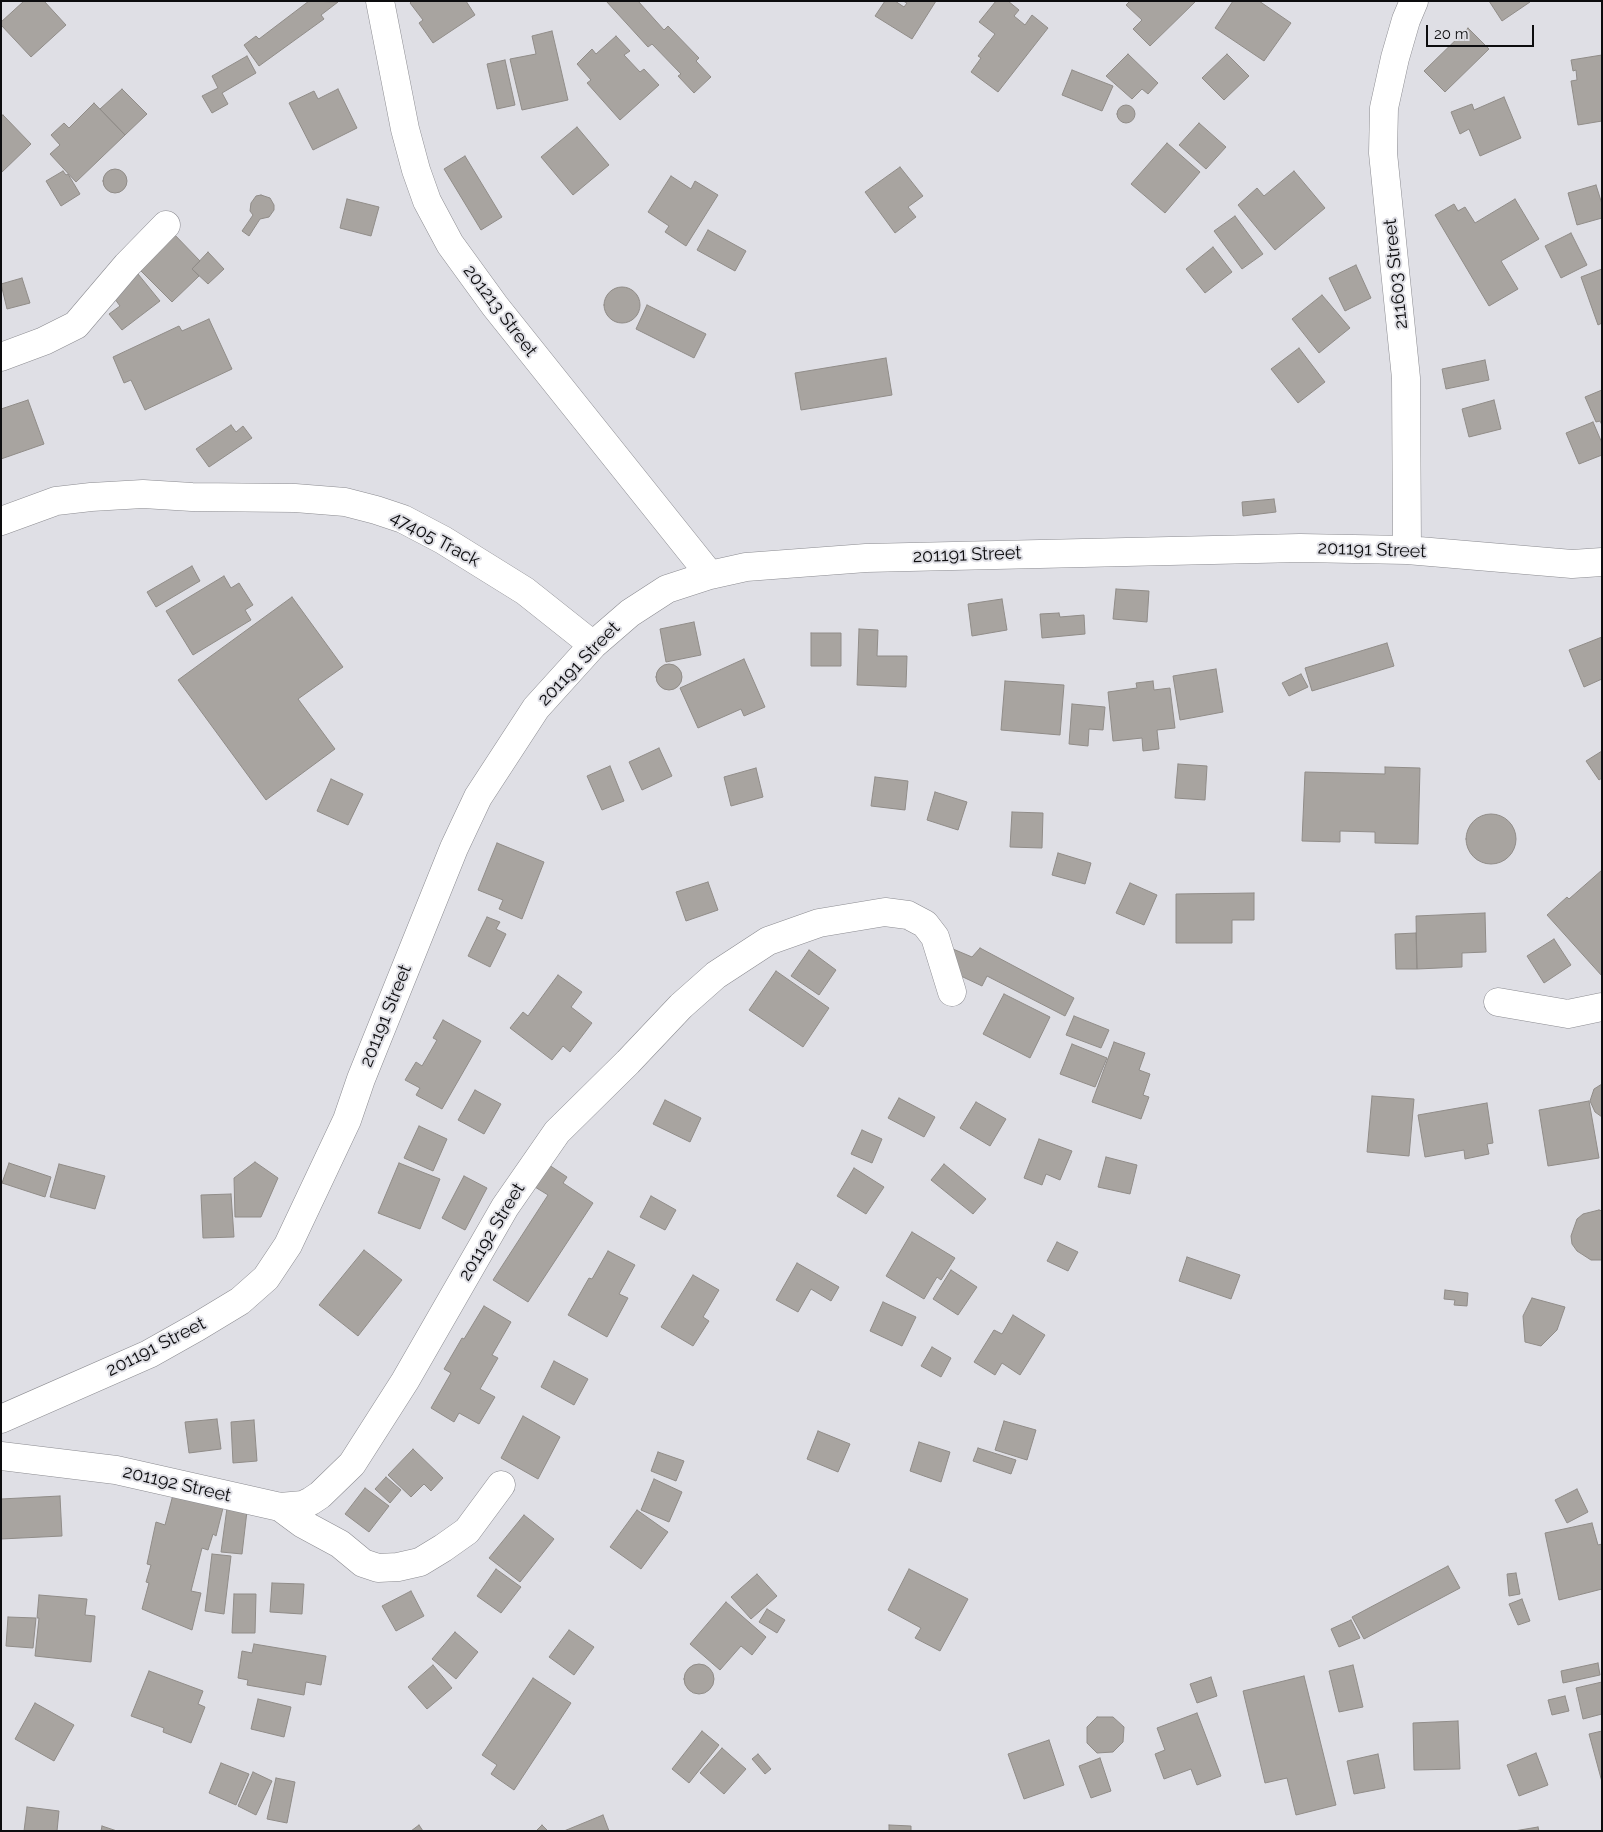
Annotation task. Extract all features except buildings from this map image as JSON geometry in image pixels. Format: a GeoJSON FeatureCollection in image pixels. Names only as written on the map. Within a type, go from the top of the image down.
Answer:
{"type":"FeatureCollection","features":[{"type":"Feature","properties":{"kind":"street","name":"201213 Street"},"geometry":{"type":"LineString","coordinates":[[380,1],[405,129],[416,170],[427,201],[450,244],[494,306],[710,575]]}},
{"type":"Feature","properties":{"kind":"street","name":"211603 Street"},"geometry":{"type":"LineString","coordinates":[[1406,550],[1406,378],[1383,153],[1384,108],[1395,58],[1406,20],[1414,1]]}},
{"type":"Feature","properties":{"kind":"street"},"geometry":{"type":"LineString","coordinates":[[1,356],[44,341],[76,325],[126,265],[166,226]]}},
{"type":"Feature","properties":{"kind":"street","name":"47405 Track"},"geometry":{"type":"LineString","coordinates":[[1,521],[56,501],[143,494],[192,497],[295,498],[345,502],[403,519],[443,540],[525,591],[593,645]]}},
{"type":"Feature","properties":{"kind":"street","name":"201191 Street"},"geometry":{"type":"LineString","coordinates":[[1,1418],[149,1354],[240,1301],[266,1278],[288,1245],[347,1120],[365,1070],[454,848],[478,797],[536,708],[593,645],[630,613],[667,589],[710,575],[746,567],[866,558],[1300,548],[1406,550],[1572,564],[1602,562]]}},
{"type":"Feature","properties":{"kind":"street","name":"201192 Street"},"geometry":{"type":"LineString","coordinates":[[1,1456],[116,1470],[280,1507],[311,1501],[320,1495],[352,1464],[405,1381],[505,1207],[557,1132],[628,1062],[681,1006],[716,975],[768,941],[819,923],[885,912],[908,915],[925,924],[935,937],[952,992]]}},
{"type":"Feature","properties":{"kind":"street"},"geometry":{"type":"LineString","coordinates":[[1498,1002],[1568,1014],[1602,1007]]}},
{"type":"Feature","properties":{"kind":"street"},"geometry":{"type":"LineString","coordinates":[[280,1507],[303,1524],[340,1544],[363,1563],[378,1568],[398,1567],[420,1562],[467,1531],[501,1485]]}}]}
